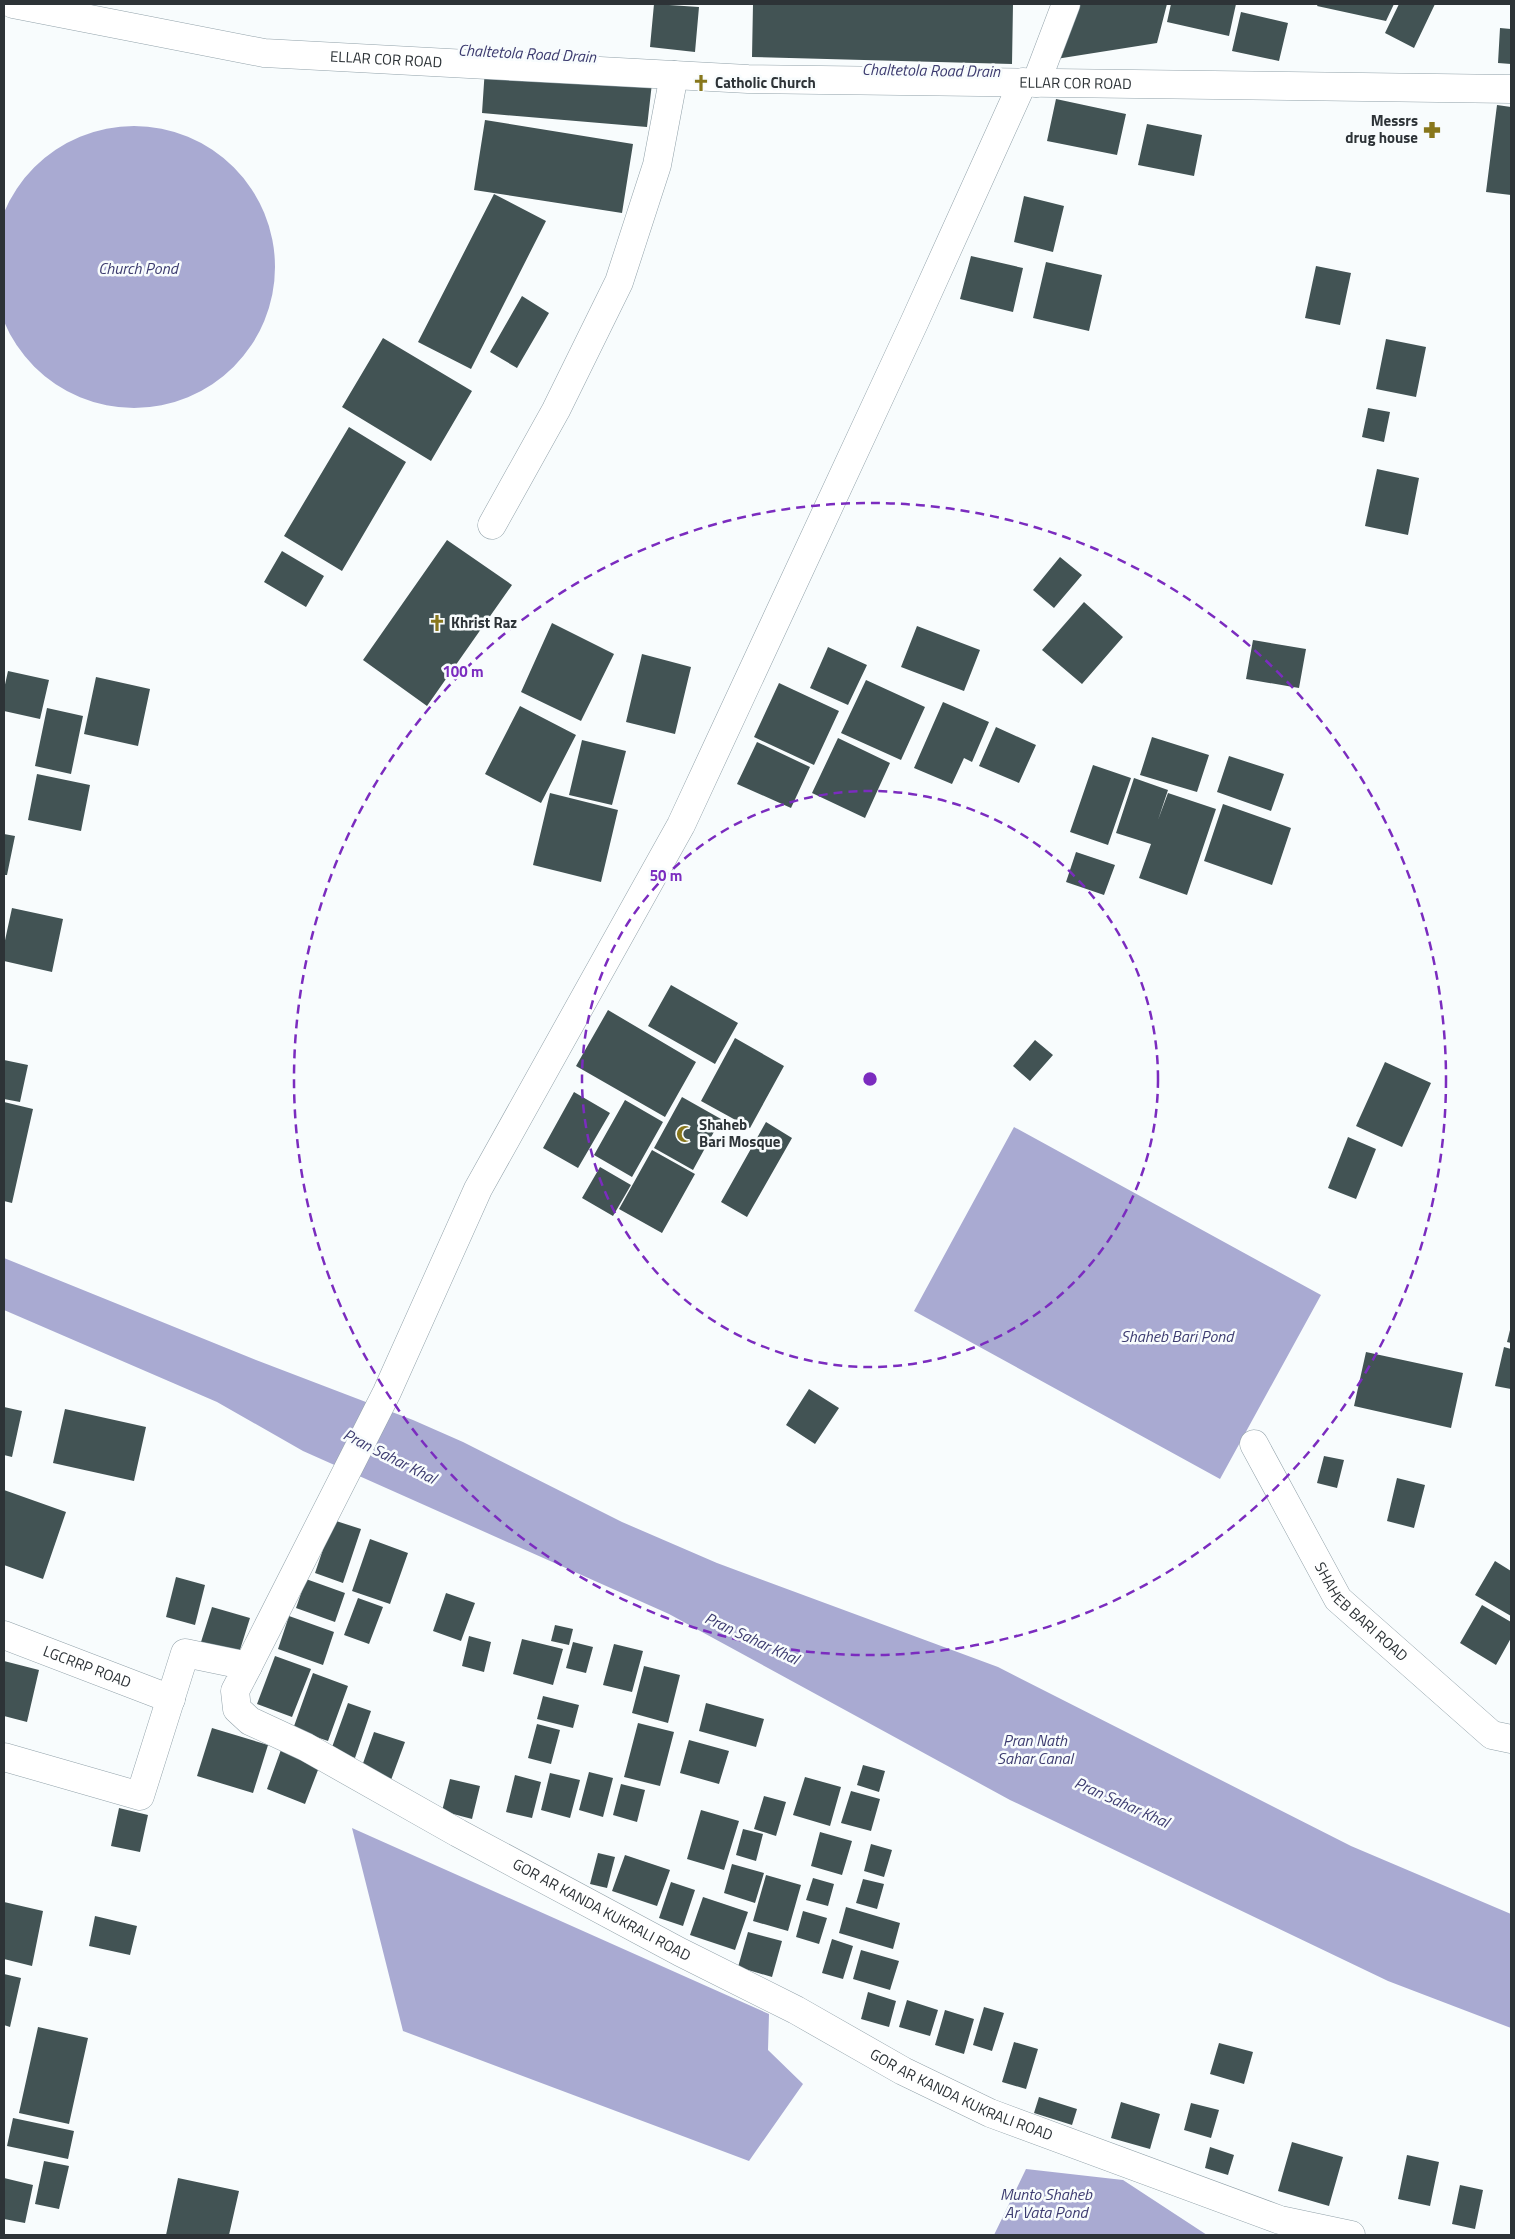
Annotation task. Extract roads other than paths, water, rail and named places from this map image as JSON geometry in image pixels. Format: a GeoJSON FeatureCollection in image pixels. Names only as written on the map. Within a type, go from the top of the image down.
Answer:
{"type":"FeatureCollection","features":[{"type":"Feature","properties":{"kind":"street","name":"ELLAR COR ROAD"},"geometry":{"type":"LineString","coordinates":[[13,4],[264,52],[748,79],[1511,89]]}},
{"type":"Feature","properties":{"kind":"street","name":"GOR AR KANDA KUKRALI ROAD"},"geometry":{"type":"LineString","coordinates":[[1066,4],[914,323],[681,825],[478,1190],[385,1396],[235,1691],[238,1709],[250,1720],[306,1747],[458,1833],[680,1952],[796,2010],[903,2071],[990,2113],[1280,2220],[1351,2235]]}},
{"type":"Feature","properties":{"kind":"street"},"geometry":{"type":"LineString","coordinates":[[492,525],[556,410],[618,282],[657,165],[674,75]]}},
{"type":"Feature","properties":{"kind":"street","name":"SHAHEB BARI ROAD"},"geometry":{"type":"LineString","coordinates":[[1254,1444],[1338,1599],[1492,1735],[1511,1738]]}},
{"type":"Feature","properties":{"kind":"street","name":"LGCRRP ROAD"},"geometry":{"type":"LineString","coordinates":[[4,1635],[171,1699]]}},
{"type":"Feature","properties":{"kind":"street"},"geometry":{"type":"LineString","coordinates":[[4,1756],[140,1796],[185,1653],[248,1666]]}},
{"type":"Feature","properties":{"kind":"water","name":"Church Pond"},"geometry":{"type":"Polygon","coordinates":[[[134,126],[161,129],[188,137],[212,150],[234,167],[251,189],[264,213],[272,240],[275,267],[272,294],[264,321],[251,345],[234,367],[212,384],[188,397],[161,405],[134,408],[107,405],[80,397],[56,384],[34,367],[17,345],[4,321],[-4,294],[-7,267],[-4,240],[4,213],[17,189],[34,167],[56,150],[80,137],[107,129],[134,126]]]}},
{"type":"Feature","properties":{"kind":"water","name":"Shaheb Bari Pond"},"geometry":{"type":"Polygon","coordinates":[[[1014,1127],[1321,1295],[1220,1479],[914,1311],[1014,1127]]]}},
{"type":"Feature","properties":{"kind":"water","name":"Pran Nath Sahar Canal"},"geometry":{"type":"Polygon","coordinates":[[[4,1258],[256,1360],[413,1420],[463,1442],[622,1522],[717,1563],[998,1667],[1351,1846],[1511,1914],[1511,2028],[1388,1981],[1010,1800],[669,1614],[303,1451],[217,1402],[4,1310],[4,1258]]]}},
{"type":"Feature","properties":{"kind":"water"},"geometry":{"type":"Polygon","coordinates":[[[352,1828],[769,2014],[768,2050],[803,2084],[749,2161],[403,2031],[352,1828]]]}},
{"type":"Feature","properties":{"kind":"water","name":"Munto Shaheb Ar Vata Pond"},"geometry":{"type":"Polygon","coordinates":[[[1026,2169],[1123,2180],[1207,2235],[994,2235],[1026,2169]]]}},
{"type":"Feature","properties":{"kind":"place","name":"Catholic Church"},"geometry":{"type":"Point","coordinates":[701,83]}},
{"type":"Feature","properties":{"kind":"place","name":"Messrs drug house"},"geometry":{"type":"Point","coordinates":[1432,130]}},
{"type":"Feature","properties":{"kind":"place","name":"Khrist Raz"},"geometry":{"type":"Point","coordinates":[437,623]}},
{"type":"Feature","properties":{"kind":"place","name":"Shaheb Bari Mosque"},"geometry":{"type":"Point","coordinates":[685,1134]}},
{"type":"Feature","properties":{"kind":"water label","name":"Chaltetola Road Drain"},"geometry":{"type":"Point","coordinates":[527,53]}},
{"type":"Feature","properties":{"kind":"water label","name":"Chaltetola Road Drain"},"geometry":{"type":"Point","coordinates":[931,70]}},
{"type":"Feature","properties":{"kind":"water label","name":"Pran Sahar Khal"},"geometry":{"type":"Point","coordinates":[390,1456]}},
{"type":"Feature","properties":{"kind":"water label","name":"Pran Sahar Khal"},"geometry":{"type":"Point","coordinates":[752,1638]}},
{"type":"Feature","properties":{"kind":"water label","name":"Pran Sahar Khal"},"geometry":{"type":"Point","coordinates":[1122,1802]}}]}
